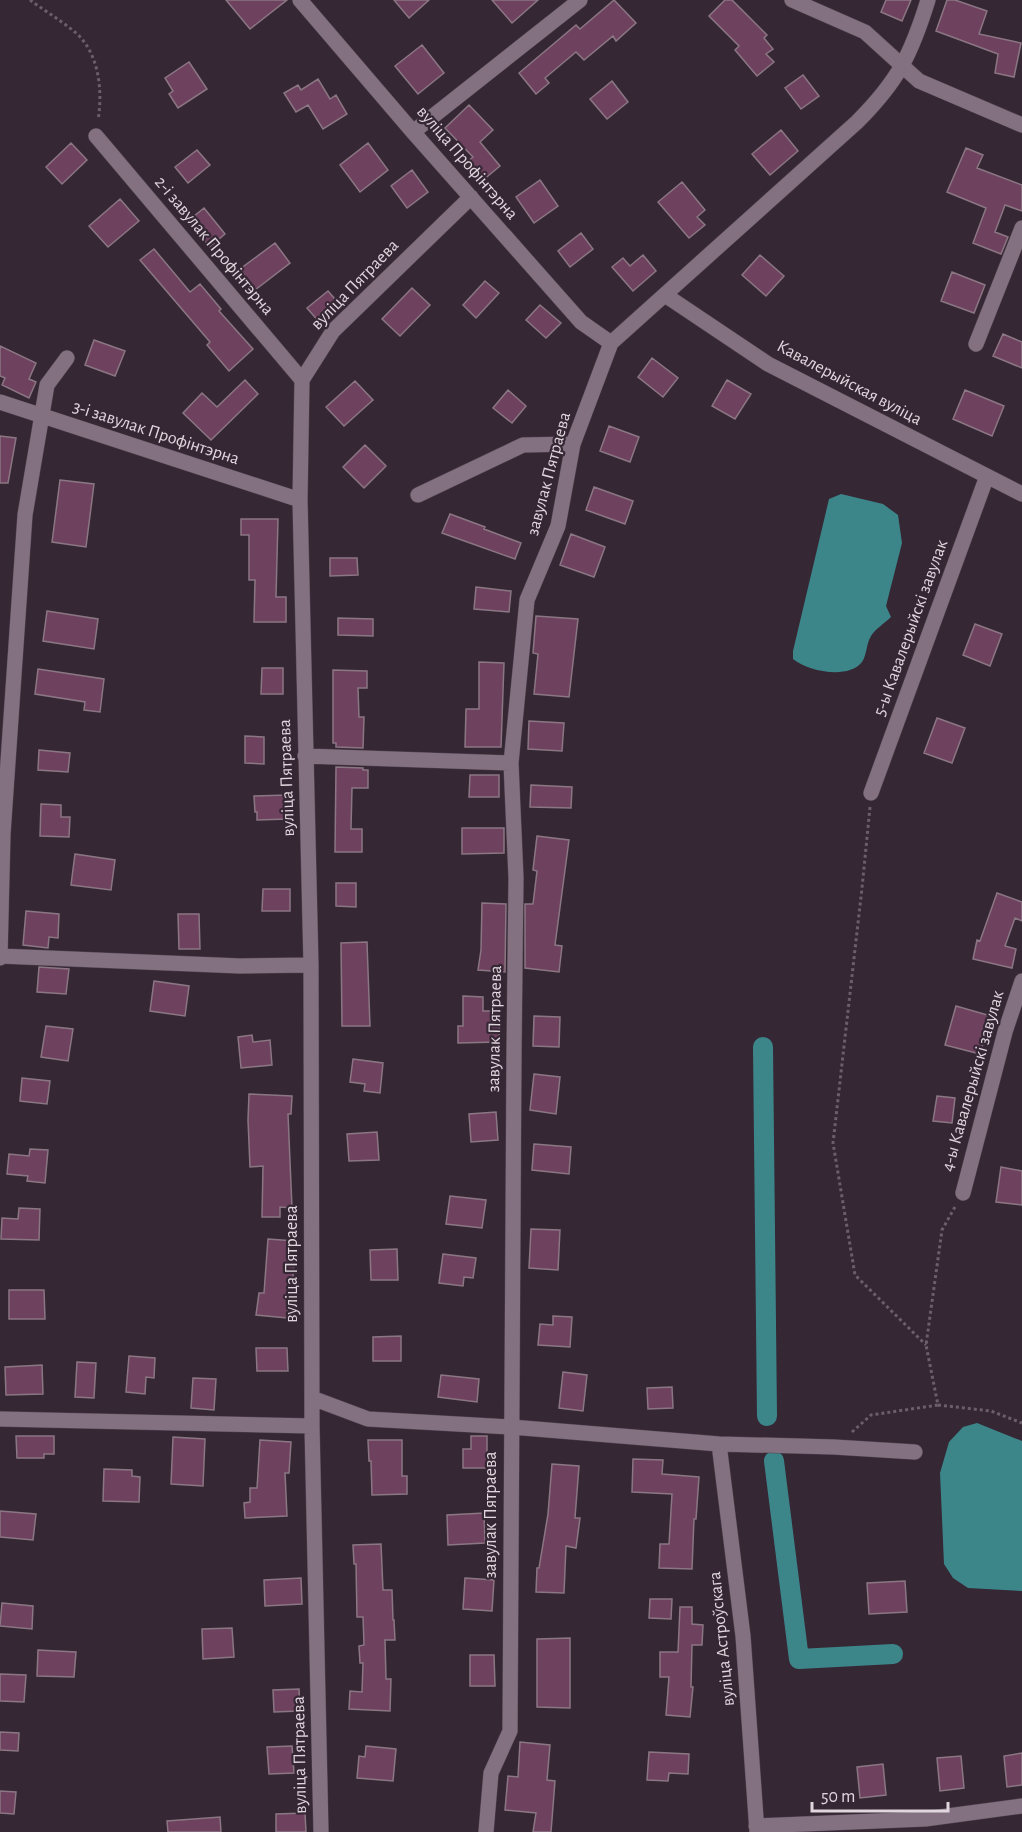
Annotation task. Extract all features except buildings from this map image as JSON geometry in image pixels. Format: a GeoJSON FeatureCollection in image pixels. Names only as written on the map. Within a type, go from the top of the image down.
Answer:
{"type":"FeatureCollection","features":[{"type":"Feature","properties":{"kind":"street","name":"вуліца Профінтэрна"},"geometry":{"type":"LineString","coordinates":[[300,0],[581,322],[611,343]]}},
{"type":"Feature","properties":{"kind":"street"},"geometry":{"type":"LineString","coordinates":[[413,132],[580,0]]}},
{"type":"Feature","properties":{"kind":"street"},"geometry":{"type":"LineString","coordinates":[[792,0],[865,32],[919,81],[1022,125]]}},
{"type":"Feature","properties":{"kind":"street"},"geometry":{"type":"LineString","coordinates":[[611,343],[881,98],[902,68],[928,0]]}},
{"type":"Feature","properties":{"kind":"street","name":"2-і завулак Профінтэрна"},"geometry":{"type":"LineString","coordinates":[[96,136],[302,380]]}},
{"type":"Feature","properties":{"kind":"street","name":"вуліца Пятраева"},"geometry":{"type":"LineString","coordinates":[[321,1832],[312,1426],[311,965],[300,500],[302,380],[333,331],[471,197]]}},
{"type":"Feature","properties":{"kind":"street"},"geometry":{"type":"LineString","coordinates":[[976,344],[1022,228]]}},
{"type":"Feature","properties":{"kind":"street","name":"Кавалерыйская вуліца"},"geometry":{"type":"LineString","coordinates":[[665,296],[768,364],[1022,494]]}},
{"type":"Feature","properties":{"kind":"street","name":"завулак Пятраева"},"geometry":{"type":"LineString","coordinates":[[486,1832],[491,1773],[510,1731],[516,878],[511,763],[527,600],[558,526],[573,444],[611,343]]}},
{"type":"Feature","properties":{"kind":"street"},"geometry":{"type":"LineString","coordinates":[[67,358],[47,385],[25,515],[1,834],[0,957],[240,966],[311,965]]}},
{"type":"Feature","properties":{"kind":"street","name":"3-і завулак Профінтэрна"},"geometry":{"type":"LineString","coordinates":[[0,402],[300,500]]}},
{"type":"Feature","properties":{"kind":"street"},"geometry":{"type":"LineString","coordinates":[[418,495],[523,445],[573,444]]}},
{"type":"Feature","properties":{"kind":"street","name":"5-ы Кавалерыйскі завулак"},"geometry":{"type":"LineString","coordinates":[[871,793],[987,477]]}},
{"type":"Feature","properties":{"kind":"street"},"geometry":{"type":"LineString","coordinates":[[305,756],[511,763]]}},
{"type":"Feature","properties":{"kind":"street","name":"4-ы Кавалерыйскі завулак"},"geometry":{"type":"LineString","coordinates":[[963,1192],[1005,1032],[1022,981]]}},
{"type":"Feature","properties":{"kind":"street"},"geometry":{"type":"LineString","coordinates":[[312,1398],[368,1419],[511,1427],[719,1444],[915,1452]]}},
{"type":"Feature","properties":{"kind":"street"},"geometry":{"type":"LineString","coordinates":[[0,1419],[312,1426]]}},
{"type":"Feature","properties":{"kind":"street","name":"вуліца Астроўскага"},"geometry":{"type":"LineString","coordinates":[[719,1444],[743,1636],[757,1829]]}},
{"type":"Feature","properties":{"kind":"street"},"geometry":{"type":"LineString","coordinates":[[757,1829],[925,1819],[1022,1806]]}},
{"type":"Feature","properties":{"kind":"path"},"geometry":{"type":"LineString","coordinates":[[30,0],[77,34],[91,54],[99,87],[96,136]]}},
{"type":"Feature","properties":{"kind":"path"},"geometry":{"type":"LineString","coordinates":[[871,793],[833,1143],[855,1275],[926,1344]]}},
{"type":"Feature","properties":{"kind":"path"},"geometry":{"type":"LineString","coordinates":[[938,1405],[926,1344],[942,1230],[963,1192]]}},
{"type":"Feature","properties":{"kind":"path"},"geometry":{"type":"LineString","coordinates":[[834,1447],[872,1415],[938,1405],[991,1411],[1022,1423]]}},
{"type":"Feature","properties":{"kind":"water"},"geometry":{"type":"Polygon","coordinates":[[[841,494],[883,504],[898,515],[902,543],[886,606],[891,617],[873,633],[864,659],[856,668],[828,672],[799,663],[793,659],[793,651],[829,499],[841,494]]]}},
{"type":"Feature","properties":{"kind":"water"},"geometry":{"type":"Polygon","coordinates":[[[977,1423],[1022,1441],[1022,1591],[968,1588],[953,1578],[944,1564],[940,1473],[949,1442],[963,1427],[977,1423]]]}},
{"type":"Feature","properties":{"kind":"waterway"},"geometry":{"type":"LineString","coordinates":[[763,1047],[767,1416]]}},
{"type":"Feature","properties":{"kind":"waterway"},"geometry":{"type":"LineString","coordinates":[[774,1461],[799,1659],[893,1654]]}}]}
